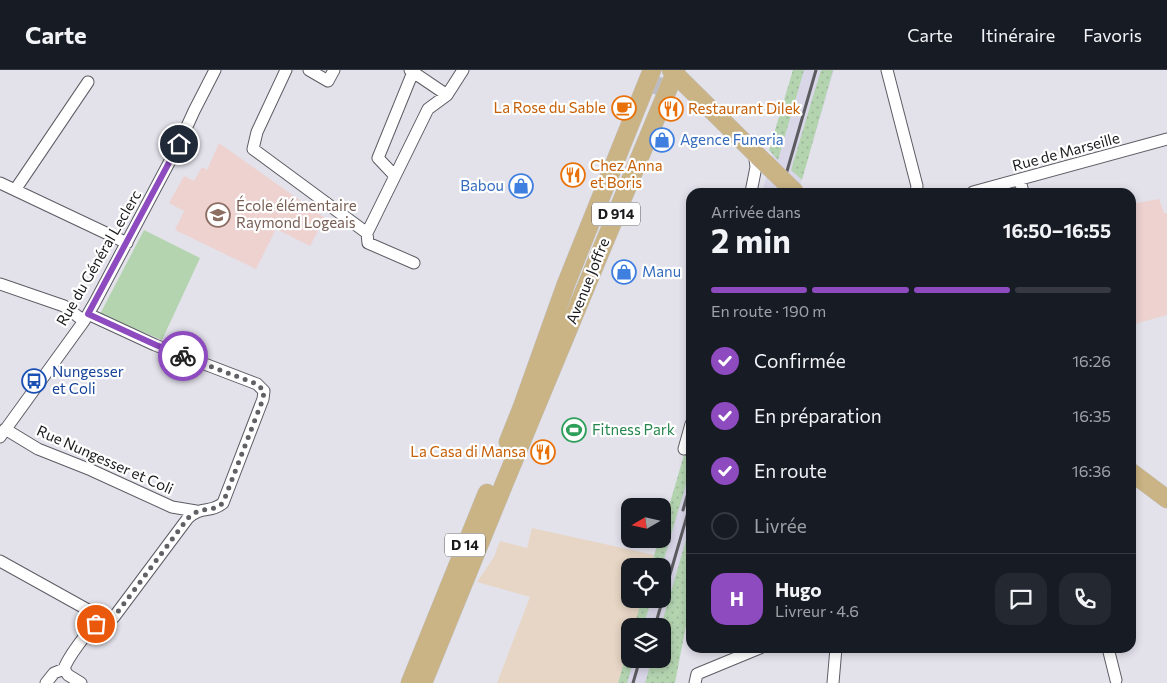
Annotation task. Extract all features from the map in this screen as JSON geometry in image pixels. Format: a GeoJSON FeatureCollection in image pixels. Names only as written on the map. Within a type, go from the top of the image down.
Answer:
{"type":"FeatureCollection","features":[{"type":"Feature","properties":{"kind":"main road","name":"Avenue Joffre"},"geometry":{"type":"LineString","coordinates":[[551,351],[566,284],[652,70]]}},
{"type":"Feature","properties":{"kind":"main road","name":"Avenue Joffre"},"geometry":{"type":"LineString","coordinates":[[527,412],[551,351],[674,71]]}},
{"type":"Feature","properties":{"kind":"main road"},"geometry":{"type":"LineString","coordinates":[[674,71],[790,188]]}},
{"type":"Feature","properties":{"kind":"main road","name":"Avenue Joffre"},"geometry":{"type":"LineString","coordinates":[[551,351],[569,295],[652,93],[614,210]]}},
{"type":"Feature","properties":{"kind":"main road"},"geometry":{"type":"LineString","coordinates":[[423,683],[527,412]]}},
{"type":"Feature","properties":{"kind":"main road","name":"D 14"},"geometry":{"type":"LineString","coordinates":[[410,683],[527,412]]}},
{"type":"Feature","properties":{"kind":"main road"},"geometry":{"type":"LineString","coordinates":[[1136,476],[1167,499]]}},
{"type":"Feature","properties":{"kind":"street","name":"Rue du Général Leclerc"},"geometry":{"type":"LineString","coordinates":[[3,433],[86,318],[179,144],[215,70]]}},
{"type":"Feature","properties":{"kind":"street"},"geometry":{"type":"LineString","coordinates":[[286,70],[257,132],[254,150],[366,232]]}},
{"type":"Feature","properties":{"kind":"street"},"geometry":{"type":"LineString","coordinates":[[309,70],[328,81],[334,70]]}},
{"type":"Feature","properties":{"kind":"street"},"geometry":{"type":"LineString","coordinates":[[414,263],[368,243],[366,232],[428,109],[447,96],[463,70]]}},
{"type":"Feature","properties":{"kind":"street"},"geometry":{"type":"LineString","coordinates":[[887,70],[917,188]]}},
{"type":"Feature","properties":{"kind":"street"},"geometry":{"type":"LineString","coordinates":[[395,176],[378,158],[412,71],[447,96]]}},
{"type":"Feature","properties":{"kind":"street"},"geometry":{"type":"LineString","coordinates":[[15,190],[88,82]]}},
{"type":"Feature","properties":{"kind":"street","name":"Rue de Marseille"},"geometry":{"type":"LineString","coordinates":[[989,188],[1167,139]]}},
{"type":"Feature","properties":{"kind":"street"},"geometry":{"type":"LineString","coordinates":[[752,188],[756,167],[756,154]]}},
{"type":"Feature","properties":{"kind":"street"},"geometry":{"type":"LineString","coordinates":[[1020,180],[1022,188]]}},
{"type":"Feature","properties":{"kind":"street"},"geometry":{"type":"LineString","coordinates":[[0,183],[127,243]]}},
{"type":"Feature","properties":{"kind":"street"},"geometry":{"type":"LineString","coordinates":[[0,284],[64,306],[86,318],[257,384],[264,391],[263,399],[223,503],[217,508],[196,511],[188,518],[114,617],[108,621],[96,624],[66,660],[64,669],[68,675],[81,683]]}},
{"type":"Feature","properties":{"kind":"street","name":"Rue Nungesser et Coli"},"geometry":{"type":"LineString","coordinates":[[3,433],[172,506],[196,511]]}},
{"type":"Feature","properties":{"kind":"street"},"geometry":{"type":"LineString","coordinates":[[684,449],[686,442]]}},
{"type":"Feature","properties":{"kind":"street"},"geometry":{"type":"LineString","coordinates":[[0,561],[108,621]]}},
{"type":"Feature","properties":{"kind":"street"},"geometry":{"type":"LineString","coordinates":[[695,683],[697,674],[748,653]]}},
{"type":"Feature","properties":{"kind":"street"},"geometry":{"type":"LineString","coordinates":[[833,683],[836,653]]}},
{"type":"Feature","properties":{"kind":"street"},"geometry":{"type":"LineString","coordinates":[[1109,653],[1116,680]]}},
{"type":"Feature","properties":{"kind":"street"},"geometry":{"type":"LineString","coordinates":[[46,683],[54,673],[64,669]]}},
{"type":"Feature","properties":{"kind":"shaded area"},"geometry":{"type":"Polygon","coordinates":[[[796,70],[834,70],[799,188],[763,188],[796,70]]]}},
{"type":"Feature","properties":{"kind":"shaded area"},"geometry":{"type":"Polygon","coordinates":[[[219,143],[325,218],[310,246],[276,229],[256,269],[175,230],[184,211],[169,203],[184,176],[194,181],[202,167],[207,170],[219,143]]]}},
{"type":"Feature","properties":{"kind":"shaded area"},"geometry":{"type":"Polygon","coordinates":[[[1159,199],[1164,213],[1167,213],[1167,315],[1136,324],[1136,203],[1159,199]]]}},
{"type":"Feature","properties":{"kind":"shaded area"},"geometry":{"type":"Polygon","coordinates":[[[686,459],[686,614],[674,683],[618,683],[626,668],[671,668],[671,618],[636,618],[639,608],[671,608],[671,558],[653,558],[656,548],[671,548],[671,502],[686,459]]]}},
{"type":"Feature","properties":{"kind":"shaded area"},"geometry":{"type":"Polygon","coordinates":[[[532,528],[654,555],[653,558],[621,558],[621,608],[639,608],[636,618],[621,618],[622,668],[618,683],[497,683],[530,597],[477,582],[494,557],[500,541],[527,548],[532,528]]]}},
{"type":"Feature","properties":{"kind":"green space"},"geometry":{"type":"Polygon","coordinates":[[[793,70],[804,70],[778,160],[769,150],[793,70]]]}},
{"type":"Feature","properties":{"kind":"green space"},"geometry":{"type":"Polygon","coordinates":[[[821,70],[833,70],[802,180],[791,170],[821,70]]]}},
{"type":"Feature","properties":{"kind":"green space"},"geometry":{"type":"Polygon","coordinates":[[[144,230],[200,258],[162,340],[100,314],[144,230]]]}},
{"type":"Feature","properties":{"kind":"green space"},"geometry":{"type":"Polygon","coordinates":[[[686,448],[686,484],[671,535],[671,500],[686,448]]]}},
{"type":"Feature","properties":{"kind":"green space"},"geometry":{"type":"Polygon","coordinates":[[[686,540],[686,625],[675,683],[645,683],[649,668],[671,668],[671,618],[663,618],[666,608],[671,608],[671,592],[686,540]]]}},
{"type":"Feature","properties":{"kind":"green space"},"geometry":{"type":"Polygon","coordinates":[[[656,548],[667,548],[664,558],[653,558],[656,548]]]}},
{"type":"Feature","properties":{"kind":"green space"},"geometry":{"type":"Polygon","coordinates":[[[639,608],[649,608],[646,618],[636,618],[639,608]]]}},
{"type":"Feature","properties":{"kind":"green space"},"geometry":{"type":"Polygon","coordinates":[[[622,668],[631,668],[627,683],[618,683],[622,668]]]}},
{"type":"Feature","properties":{"kind":"tunnel"},"geometry":{"type":"LineString","coordinates":[[654,94],[664,70]]}},
{"type":"Feature","properties":{"kind":"railway"},"geometry":{"type":"LineString","coordinates":[[782,188],[816,70]]}},
{"type":"Feature","properties":{"kind":"railway"},"geometry":{"type":"LineString","coordinates":[[683,510],[686,500]]}},
{"type":"Feature","properties":{"kind":"railway"},"geometry":{"type":"LineString","coordinates":[[657,618],[686,519]]}},
{"type":"Feature","properties":{"kind":"railway"},"geometry":{"type":"LineString","coordinates":[[633,683],[637,668]]}},
{"type":"Feature","properties":{"kind":"way so far"},"geometry":{"type":"LineString","coordinates":[[96,624],[108,621],[114,617],[188,518],[196,511],[217,508],[223,503],[263,399],[264,391],[257,384],[183,356]]}},
{"type":"Feature","properties":{"kind":"place","name":"La Rose du Sable"},"geometry":{"type":"Point","coordinates":[624,108]}},
{"type":"Feature","properties":{"kind":"place","name":"Restaurant Dilek"},"geometry":{"type":"Point","coordinates":[671,109]}},
{"type":"Feature","properties":{"kind":"place","name":"Agence Funeria"},"geometry":{"type":"Point","coordinates":[662,140]}},
{"type":"Feature","properties":{"kind":"place","name":"Chez Anna et Boris"},"geometry":{"type":"Point","coordinates":[573,175]}},
{"type":"Feature","properties":{"kind":"place","name":"Babou"},"geometry":{"type":"Point","coordinates":[521,186]}},
{"type":"Feature","properties":{"kind":"place","name":"École élémentaire Raymond Logeais"},"geometry":{"type":"Point","coordinates":[218,215]}},
{"type":"Feature","properties":{"kind":"place","name":"Manu"},"geometry":{"type":"Point","coordinates":[624,272]}},
{"type":"Feature","properties":{"kind":"place","name":"Nungesser et Coli"},"geometry":{"type":"Point","coordinates":[34,381]}},
{"type":"Feature","properties":{"kind":"place","name":"Fitness Park"},"geometry":{"type":"Point","coordinates":[574,430]}},
{"type":"Feature","properties":{"kind":"place","name":"La Casa di Mansa"},"geometry":{"type":"Point","coordinates":[543,452]}},
{"type":"Feature","properties":{"kind":"route"},"geometry":{"type":"LineString","coordinates":[[179,144],[88,314],[183,356]]}}]}
